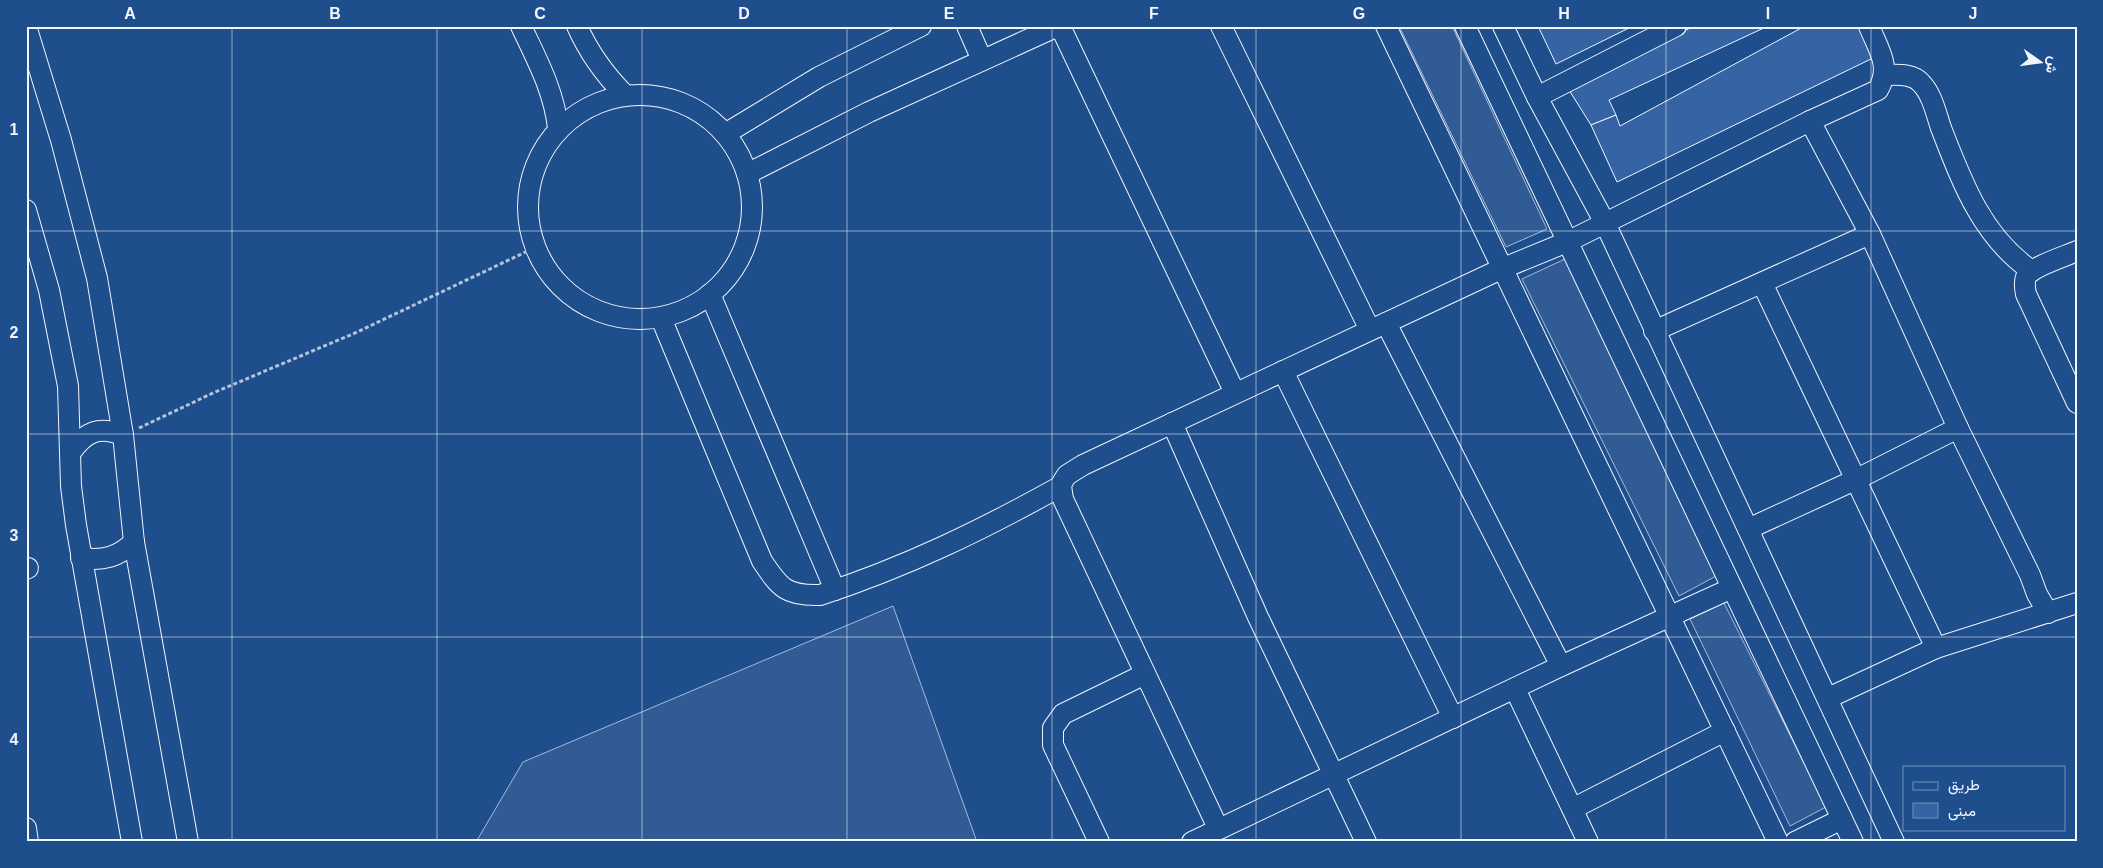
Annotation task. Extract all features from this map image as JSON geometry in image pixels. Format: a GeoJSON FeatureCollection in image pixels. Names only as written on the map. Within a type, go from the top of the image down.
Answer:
{"type":"FeatureCollection","features":[{"type":"Feature","properties":{"kind":"street"},"geometry":{"type":"LineString","coordinates":[[26,26],[61,140],[98,278],[123,435],[134,542],[188,842]]}},
{"type":"Feature","properties":{"kind":"street"},"geometry":{"type":"LineString","coordinates":[[521,26],[550,88],[556,108],[558,128]]}},
{"type":"Feature","properties":{"kind":"street"},"geometry":{"type":"LineString","coordinates":[[577,26],[594,59],[608,78],[625,95]]}},
{"type":"Feature","properties":{"kind":"street"},"geometry":{"type":"LineString","coordinates":[[725,134],[819,77],[921,26]]}},
{"type":"Feature","properties":{"kind":"street"},"geometry":{"type":"LineString","coordinates":[[967,26],[982,60]]}},
{"type":"Feature","properties":{"kind":"street"},"geometry":{"type":"LineString","coordinates":[[747,174],[869,112],[1059,26],[1235,393]]}},
{"type":"Feature","properties":{"kind":"street"},"geometry":{"type":"LineString","coordinates":[[1221,26],[1378,327],[1561,666]]}},
{"type":"Feature","properties":{"kind":"street"},"geometry":{"type":"LineString","coordinates":[[1386,26],[1778,842]]}},
{"type":"Feature","properties":{"kind":"street"},"geometry":{"type":"LineString","coordinates":[[1464,26],[1853,842]]}},
{"type":"Feature","properties":{"kind":"street"},"geometry":{"type":"LineString","coordinates":[[1503,26],[1537,96],[1605,223],[1894,842]]}},
{"type":"Feature","properties":{"kind":"street"},"geometry":{"type":"LineString","coordinates":[[1537,96],[1676,26]]}},
{"type":"Feature","properties":{"kind":"street"},"geometry":{"type":"LineString","coordinates":[[661,318],[762,561],[778,584],[790,592],[820,595],[912,561],[963,538],[1061,486],[1067,475],[1083,465],[1501,268],[1567,242],[1810,121],[1878,90],[1885,75],[1885,67],[1869,26]]}},
{"type":"Feature","properties":{"kind":"street"},"geometry":{"type":"LineString","coordinates":[[1885,75],[1913,76],[1922,83],[1930,98],[1966,191],[1980,216],[1990,232],[2015,259],[2032,271]]}},
{"type":"Feature","properties":{"kind":"street"},"geometry":{"type":"LineString","coordinates":[[625,95],[653,95],[680,101],[704,115],[725,134],[738,152],[747,174],[752,206],[747,240],[733,270],[710,294],[687,309],[661,318],[622,319],[585,306],[555,282],[534,248],[527,211],[532,174],[549,140],[558,128],[599,101],[625,95]]}},
{"type":"Feature","properties":{"kind":"street"},"geometry":{"type":"LineString","coordinates":[[1810,121],[1870,234],[1958,428],[2030,574],[2037,594],[2048,613]]}},
{"type":"Feature","properties":{"kind":"street"},"geometry":{"type":"LineString","coordinates":[[26,210],[49,290],[68,386],[71,486],[81,558],[132,842]]}},
{"type":"Feature","properties":{"kind":"street"},"geometry":{"type":"LineString","coordinates":[[1654,331],[1870,234]]}},
{"type":"Feature","properties":{"kind":"street"},"geometry":{"type":"LineString","coordinates":[[2077,251],[2032,271],[2026,278],[2026,294],[2077,403]]}},
{"type":"Feature","properties":{"kind":"street"},"geometry":{"type":"LineString","coordinates":[[1762,283],[1936,648]]}},
{"type":"Feature","properties":{"kind":"street"},"geometry":{"type":"LineString","coordinates":[[710,294],[835,590]]}},
{"type":"Feature","properties":{"kind":"street"},"geometry":{"type":"LineString","coordinates":[[1282,371],[1454,718]]}},
{"type":"Feature","properties":{"kind":"street"},"geometry":{"type":"LineString","coordinates":[[1172,423],[1258,617],[1332,775],[1366,842]]}},
{"type":"Feature","properties":{"kind":"street"},"geometry":{"type":"LineString","coordinates":[[1748,529],[1857,479],[1958,428]]}},
{"type":"Feature","properties":{"kind":"street"},"geometry":{"type":"LineString","coordinates":[[71,452],[80,439],[93,432],[109,430],[123,435]]}},
{"type":"Feature","properties":{"kind":"street"},"geometry":{"type":"LineString","coordinates":[[1061,486],[1063,499],[1218,828]]}},
{"type":"Feature","properties":{"kind":"street"},"geometry":{"type":"LineString","coordinates":[[81,558],[96,560],[110,558],[124,552],[134,542]]}},
{"type":"Feature","properties":{"kind":"street"},"geometry":{"type":"LineString","coordinates":[[1192,842],[1561,666],[1732,588]]}},
{"type":"Feature","properties":{"kind":"street"},"geometry":{"type":"LineString","coordinates":[[1828,698],[1936,648],[2077,603]]}},
{"type":"Feature","properties":{"kind":"street"},"geometry":{"type":"LineString","coordinates":[[1099,842],[1053,745],[1053,728],[1063,714],[1145,674]]}},
{"type":"Feature","properties":{"kind":"street"},"geometry":{"type":"LineString","coordinates":[[1515,689],[1574,808],[1588,842]]}},
{"type":"Feature","properties":{"kind":"street"},"geometry":{"type":"LineString","coordinates":[[1574,808],[1725,731]]}},
{"type":"Feature","properties":{"kind":"street"},"geometry":{"type":"LineString","coordinates":[[1795,842],[1842,819]]}},
{"type":"Feature","properties":{"kind":"path"},"geometry":{"type":"LineString","coordinates":[[123,435],[213,393],[355,333],[534,248]]}},
{"type":"Feature","properties":{"kind":"shaded area"},"geometry":{"type":"Polygon","coordinates":[[[1399,26],[1452,26],[1547,229],[1506,247],[1399,26]]]}},
{"type":"Feature","properties":{"kind":"shaded area"},"geometry":{"type":"Polygon","coordinates":[[[1565,259],[1716,576],[1679,596],[1522,279],[1565,259]]]}},
{"type":"Feature","properties":{"kind":"shaded area"},"geometry":{"type":"Polygon","coordinates":[[[1724,603],[1826,807],[1790,826],[1690,619],[1724,603]]]}},
{"type":"Feature","properties":{"kind":"shaded area"},"geometry":{"type":"Polygon","coordinates":[[[893,606],[977,842],[476,842],[523,762],[893,606]]]}},
{"type":"Feature","properties":{"kind":"building"},"geometry":{"type":"Polygon","coordinates":[[[1538,26],[1633,26],[1556,64],[1538,26]]]}},
{"type":"Feature","properties":{"kind":"building"},"geometry":{"type":"Polygon","coordinates":[[[1694,26],[1768,26],[1609,100],[1616,115],[1591,125],[1569,90],[1694,26]]]}},
{"type":"Feature","properties":{"kind":"building"},"geometry":{"type":"Polygon","coordinates":[[[1805,26],[1859,26],[1873,58],[1617,182],[1591,125],[1616,115],[1620,126],[1805,26]]]}}]}
